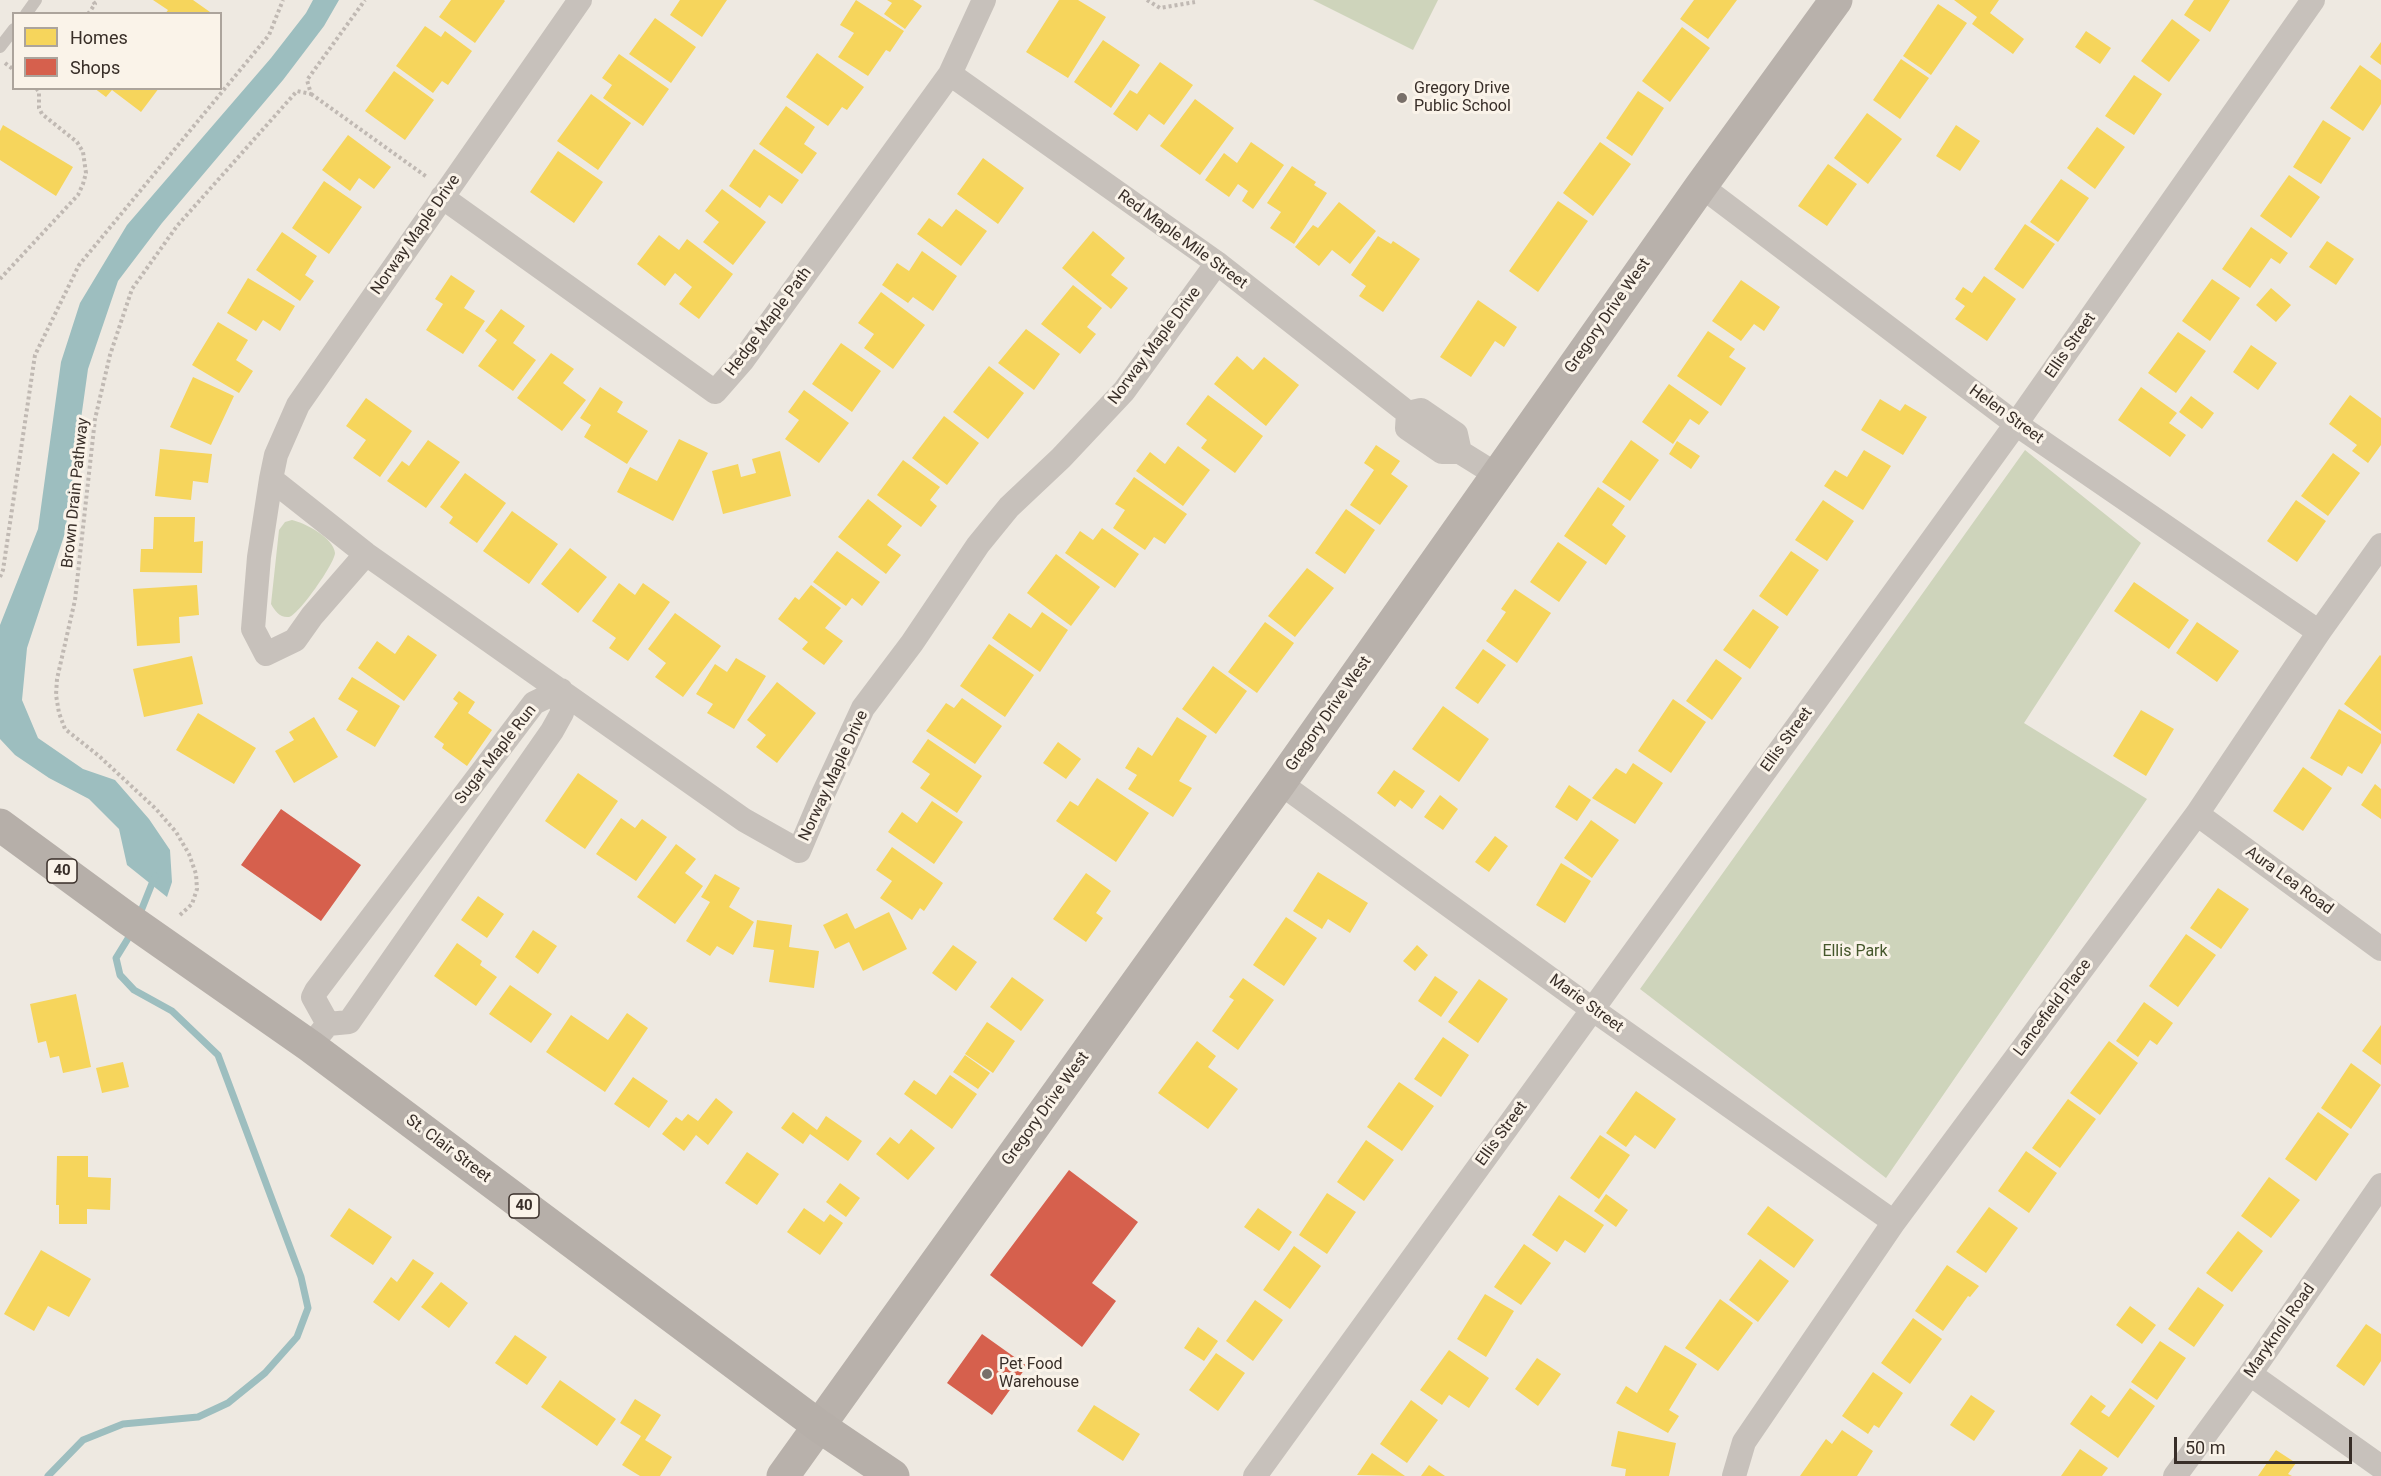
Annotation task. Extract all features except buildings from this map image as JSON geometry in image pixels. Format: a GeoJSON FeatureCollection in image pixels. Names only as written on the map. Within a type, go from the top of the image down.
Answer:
{"type":"FeatureCollection","features":[{"type":"Feature","properties":{"kind":"main road","name":"St. Clair Street"},"geometry":{"type":"LineString","coordinates":[[0,825],[155,938],[319,1035],[819,1426],[893,1476]]}},
{"type":"Feature","properties":{"kind":"street","name":"Norway Maple Drive"},"geometry":{"type":"LineString","coordinates":[[366,554],[312,616],[295,640],[266,654],[253,629],[259,557],[276,455],[298,405],[580,0]]}},
{"type":"Feature","properties":{"kind":"street","name":"Hedge Maple Path"},"geometry":{"type":"LineString","coordinates":[[444,194],[715,392],[743,360],[950,74],[984,0]]}},
{"type":"Feature","properties":{"kind":"street","name":"Gregory Drive West"},"geometry":{"type":"LineString","coordinates":[[783,1476],[1280,783],[1701,186],[1836,0]]}},
{"type":"Feature","properties":{"kind":"street","name":"Ellis Street"},"geometry":{"type":"LineString","coordinates":[[1255,1476],[2016,424],[2313,0]]}},
{"type":"Feature","properties":{"kind":"street","name":"Red Maple Mile Street"},"geometry":{"type":"LineString","coordinates":[[950,74],[1217,263],[1408,413],[1407,428],[1442,452],[1460,452],[1497,476]]}},
{"type":"Feature","properties":{"kind":"street","name":"Helen Street"},"geometry":{"type":"LineString","coordinates":[[1701,186],[2016,424],[2319,633]]}},
{"type":"Feature","properties":{"kind":"street","name":"Norway Maple Drive"},"geometry":{"type":"LineString","coordinates":[[271,479],[366,554],[744,820],[799,851],[863,708],[912,643],[978,545],[1009,507],[1061,458],[1124,391],[1217,263]]}},
{"type":"Feature","properties":{"kind":"street","name":"Lancefield Place"},"geometry":{"type":"LineString","coordinates":[[1734,1476],[1744,1442],[1894,1222],[2197,814],[2381,545]]}},
{"type":"Feature","properties":{"kind":"street","name":"Sugar Maple Run"},"geometry":{"type":"LineString","coordinates":[[561,690],[562,713],[552,731],[349,1022],[319,1035],[313,997],[316,991],[534,703],[561,690]]}},
{"type":"Feature","properties":{"kind":"street","name":"Marie Street"},"geometry":{"type":"LineString","coordinates":[[1280,783],[1592,1009],[1894,1222]]}},
{"type":"Feature","properties":{"kind":"street","name":"Aura Lea Road"},"geometry":{"type":"LineString","coordinates":[[2197,814],[2381,949]]}},
{"type":"Feature","properties":{"kind":"street","name":"Maryknoll Road"},"geometry":{"type":"LineString","coordinates":[[2175,1476],[2250,1374],[2381,1185]]}},
{"type":"Feature","properties":{"kind":"street"},"geometry":{"type":"LineString","coordinates":[[2250,1374],[2381,1467]]}},
{"type":"Feature","properties":{"kind":"lane"},"geometry":{"type":"LineString","coordinates":[[0,46],[12,31]]}},
{"type":"Feature","properties":{"kind":"path"},"geometry":{"type":"LineString","coordinates":[[0,578],[11,525],[35,355],[74,275],[93,247],[269,35],[283,0]]}},
{"type":"Feature","properties":{"kind":"path"},"geometry":{"type":"LineString","coordinates":[[365,0],[307,80],[311,94],[444,194]]}},
{"type":"Feature","properties":{"kind":"path"},"geometry":{"type":"LineString","coordinates":[[1147,0],[1160,8],[1195,2]]}},
{"type":"Feature","properties":{"kind":"path"},"geometry":{"type":"LineString","coordinates":[[0,279],[78,195],[86,173],[83,152],[76,142],[42,114],[39,108],[38,90]]}},
{"type":"Feature","properties":{"kind":"path","name":"Brown Drain Pathway"},"geometry":{"type":"LineString","coordinates":[[180,915],[192,904],[197,889],[196,874],[189,854],[176,832],[99,756],[65,729],[59,713],[56,694],[57,679],[75,600],[95,419],[110,355],[132,289],[177,226],[297,91],[311,94]]}},
{"type":"Feature","properties":{"kind":"green space"},"geometry":{"type":"Polygon","coordinates":[[[1313,0],[1438,0],[1413,50],[1313,0]]]}},
{"type":"Feature","properties":{"kind":"green space","name":"Ellis Park"},"geometry":{"type":"Polygon","coordinates":[[[2025,450],[2141,543],[2024,723],[2147,799],[1886,1178],[1640,989],[2025,450]]]}},
{"type":"Feature","properties":{"kind":"green space"},"geometry":{"type":"Polygon","coordinates":[[[292,520],[304,524],[324,537],[330,542],[335,553],[329,567],[308,599],[294,614],[286,617],[278,613],[271,604],[279,530],[285,522],[292,520]]]}},
{"type":"Feature","properties":{"kind":"water"},"geometry":{"type":"Polygon","coordinates":[[[313,0],[339,0],[324,26],[283,80],[162,223],[118,281],[88,369],[65,533],[27,648],[22,700],[38,738],[83,769],[115,780],[149,819],[170,850],[172,882],[167,897],[127,865],[119,829],[89,799],[49,778],[15,755],[0,739],[0,625],[38,529],[61,362],[80,303],[127,225],[271,58],[306,13],[313,0]]]}},
{"type":"Feature","properties":{"kind":"waterway"},"geometry":{"type":"LineString","coordinates":[[139,916],[155,876]]}},
{"type":"Feature","properties":{"kind":"waterway"},"geometry":{"type":"LineString","coordinates":[[48,1476],[83,1440],[123,1424],[198,1417],[228,1403],[265,1373],[297,1337],[308,1308],[301,1277],[218,1055],[172,1011],[134,990],[120,975],[116,958],[132,932]]}},
{"type":"Feature","properties":{"kind":"place","name":"Gregory Drive Public School"},"geometry":{"type":"Point","coordinates":[1402,98]}},
{"type":"Feature","properties":{"kind":"place","name":"Pet Food Warehouse"},"geometry":{"type":"Point","coordinates":[987,1374]}}]}
